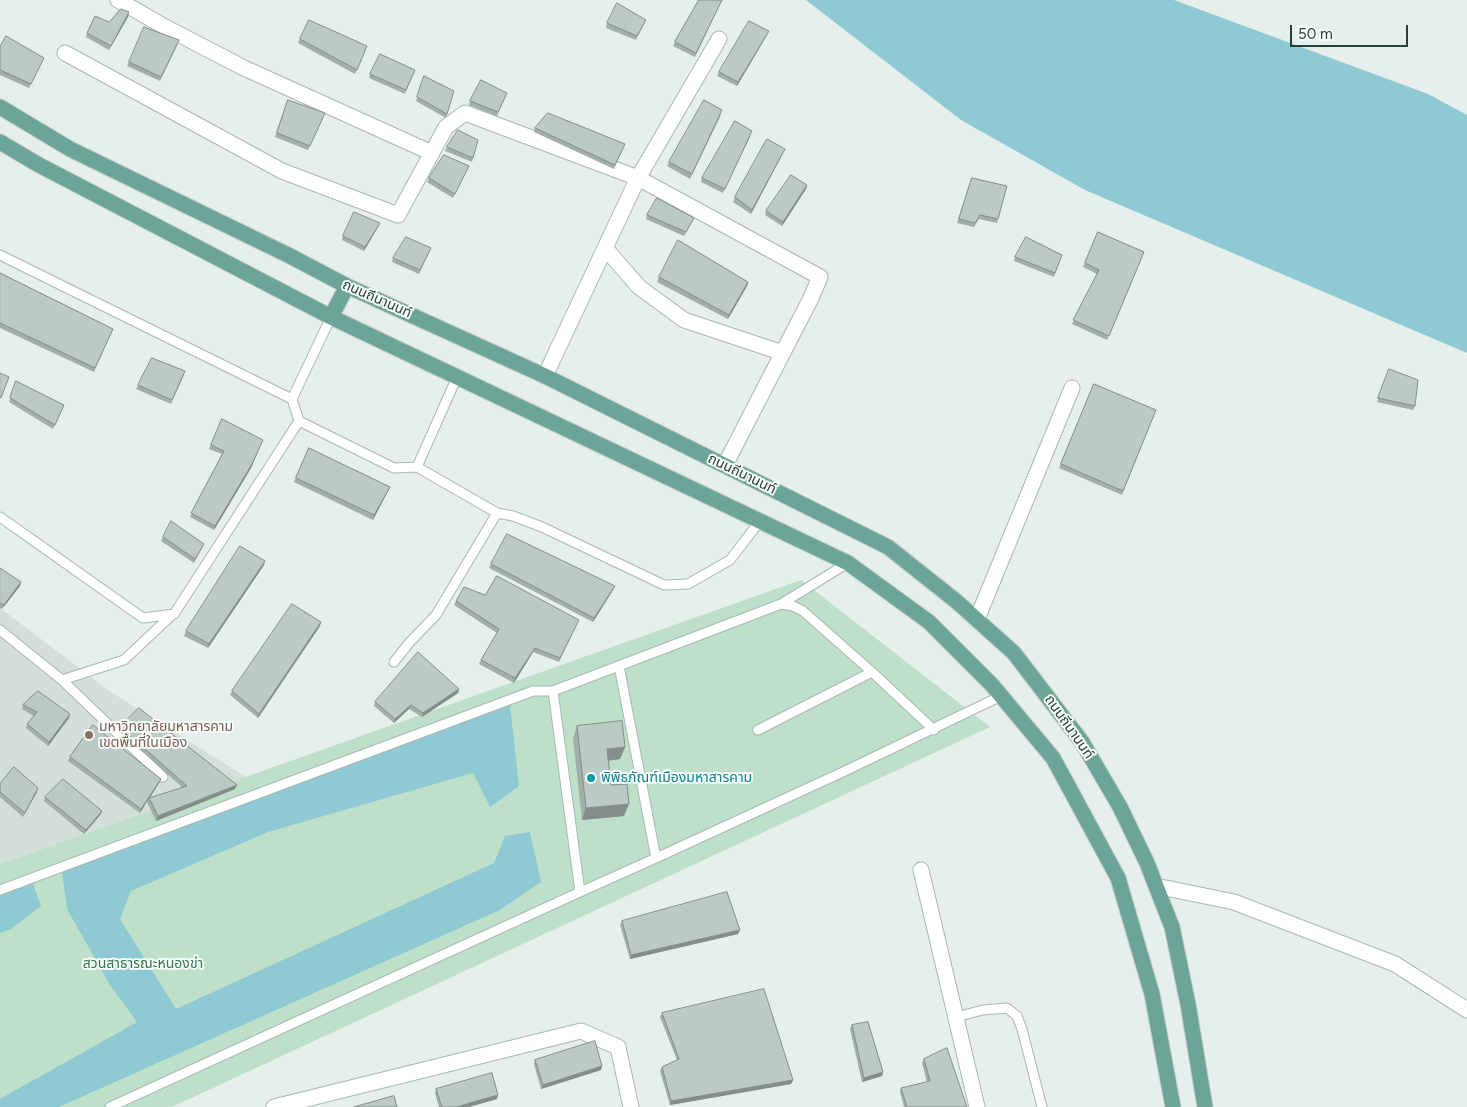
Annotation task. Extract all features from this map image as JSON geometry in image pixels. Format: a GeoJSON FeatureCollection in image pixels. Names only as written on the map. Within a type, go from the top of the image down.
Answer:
{"type":"FeatureCollection","features":[{"type":"Feature","properties":{"kind":"main road","name":"ถนนถีนานนท์"},"geometry":{"type":"LineString","coordinates":[[0,107],[70,149],[288,255],[347,286],[545,376],[888,547],[956,600],[1014,653],[1082,742],[1120,807],[1147,863],[1172,927],[1188,1004],[1205,1107]]}},
{"type":"Feature","properties":{"kind":"main road"},"geometry":{"type":"LineString","coordinates":[[0,142],[39,165],[331,316],[848,563],[929,622],[1001,696],[1053,758],[1118,878],[1152,994],[1173,1107]]}},
{"type":"Feature","properties":{"kind":"main road"},"geometry":{"type":"LineString","coordinates":[[331,316],[347,286]]}},
{"type":"Feature","properties":{"kind":"street"},"geometry":{"type":"LineString","coordinates":[[118,0],[244,68],[432,154]]}},
{"type":"Feature","properties":{"kind":"street"},"geometry":{"type":"LineString","coordinates":[[545,376],[638,178],[719,39]]}},
{"type":"Feature","properties":{"kind":"street"},"geometry":{"type":"LineString","coordinates":[[64,53],[282,171],[398,215],[446,127],[465,113],[638,178],[820,276],[725,466]]}},
{"type":"Feature","properties":{"kind":"street"},"geometry":{"type":"LineString","coordinates":[[605,248],[639,287],[684,320],[783,353]]}},
{"type":"Feature","properties":{"kind":"street"},"geometry":{"type":"LineString","coordinates":[[977,619],[1072,388]]}},
{"type":"Feature","properties":{"kind":"street"},"geometry":{"type":"LineString","coordinates":[[921,870],[977,1107]]}},
{"type":"Feature","properties":{"kind":"street"},"geometry":{"type":"LineString","coordinates":[[1156,886],[1234,902],[1395,964],[1467,1010]]}},
{"type":"Feature","properties":{"kind":"street"},"geometry":{"type":"LineString","coordinates":[[274,1107],[581,1031],[618,1047],[631,1107]]}},
{"type":"Feature","properties":{"kind":"lane"},"geometry":{"type":"LineString","coordinates":[[0,255],[292,398]]}},
{"type":"Feature","properties":{"kind":"lane"},"geometry":{"type":"LineString","coordinates":[[62,680],[124,660],[174,614],[298,421],[292,398],[331,316]]}},
{"type":"Feature","properties":{"kind":"lane"},"geometry":{"type":"LineString","coordinates":[[418,467],[457,377]]}},
{"type":"Feature","properties":{"kind":"lane"},"geometry":{"type":"LineString","coordinates":[[298,421],[394,468],[418,467],[497,513],[513,516],[542,527],[664,585],[688,584],[730,560],[760,521]]}},
{"type":"Feature","properties":{"kind":"lane"},"geometry":{"type":"LineString","coordinates":[[394,662],[436,615],[497,513]]}},
{"type":"Feature","properties":{"kind":"lane"},"geometry":{"type":"LineString","coordinates":[[0,517],[142,618],[174,614]]}},
{"type":"Feature","properties":{"kind":"lane"},"geometry":{"type":"LineString","coordinates":[[0,890],[533,691],[553,691],[781,604],[848,563]]}},
{"type":"Feature","properties":{"kind":"lane"},"geometry":{"type":"LineString","coordinates":[[781,604],[793,606],[803,611],[934,730]]}},
{"type":"Feature","properties":{"kind":"lane"},"geometry":{"type":"LineString","coordinates":[[0,630],[62,680],[163,777]]}},
{"type":"Feature","properties":{"kind":"lane"},"geometry":{"type":"LineString","coordinates":[[619,666],[656,858]]}},
{"type":"Feature","properties":{"kind":"lane"},"geometry":{"type":"LineString","coordinates":[[758,730],[872,672]]}},
{"type":"Feature","properties":{"kind":"lane"},"geometry":{"type":"LineString","coordinates":[[553,691],[580,892]]}},
{"type":"Feature","properties":{"kind":"lane"},"geometry":{"type":"LineString","coordinates":[[110,1107],[934,730],[1001,696]]}},
{"type":"Feature","properties":{"kind":"lane"},"geometry":{"type":"LineString","coordinates":[[956,1017],[984,1010],[1007,1008],[1017,1016],[1027,1045],[1042,1107]]}},
{"type":"Feature","properties":{"kind":"shaded area","name":"มหาวิทยาลัยมหาสารคาม เขตพื้นที่ในเมือง"},"geometry":{"type":"Polygon","coordinates":[[[0,608],[111,692],[246,777],[0,864],[0,608]]]}},
{"type":"Feature","properties":{"kind":"green space","name":"สวนสาธารณะหนองข่า"},"geometry":{"type":"Polygon","coordinates":[[[801,580],[990,727],[172,1107],[0,1107],[0,864],[801,580]]]}},
{"type":"Feature","properties":{"kind":"water"},"geometry":{"type":"Polygon","coordinates":[[[806,0],[1174,0],[1428,94],[1467,115],[1467,353],[1085,190],[961,120],[806,0]]]}},
{"type":"Feature","properties":{"kind":"water"},"geometry":{"type":"Polygon","coordinates":[[[510,705],[519,786],[490,807],[473,773],[268,832],[131,891],[120,919],[176,1009],[494,863],[505,836],[530,832],[541,882],[500,910],[59,1107],[0,1107],[0,1099],[137,1022],[110,985],[67,909],[61,864],[510,705]]]}},
{"type":"Feature","properties":{"kind":"water"},"geometry":{"type":"Polygon","coordinates":[[[31,878],[41,906],[11,929],[0,933],[0,890],[31,878]]]}},
{"type":"Feature","properties":{"kind":"building"},"geometry":{"type":"Polygon","coordinates":[[[699,0],[722,0],[696,53],[675,42],[699,0]]]}},
{"type":"Feature","properties":{"kind":"building"},"geometry":{"type":"Polygon","coordinates":[[[617,3],[646,20],[637,36],[607,23],[617,3]]]}},
{"type":"Feature","properties":{"kind":"building"},"geometry":{"type":"Polygon","coordinates":[[[121,9],[129,12],[111,46],[87,33],[95,16],[109,22],[121,9]]]}},
{"type":"Feature","properties":{"kind":"building"},"geometry":{"type":"Polygon","coordinates":[[[309,20],[367,46],[357,70],[300,39],[309,20]]]}},
{"type":"Feature","properties":{"kind":"building"},"geometry":{"type":"Polygon","coordinates":[[[749,21],[769,31],[738,82],[719,72],[749,21]]]}},
{"type":"Feature","properties":{"kind":"building"},"geometry":{"type":"Polygon","coordinates":[[[144,27],[179,40],[161,77],[129,62],[144,27]]]}},
{"type":"Feature","properties":{"kind":"building"},"geometry":{"type":"Polygon","coordinates":[[[6,36],[44,58],[31,84],[0,70],[0,47],[6,36]]]}},
{"type":"Feature","properties":{"kind":"building"},"geometry":{"type":"Polygon","coordinates":[[[380,54],[415,70],[406,90],[370,74],[380,54]]]}},
{"type":"Feature","properties":{"kind":"building"},"geometry":{"type":"Polygon","coordinates":[[[424,76],[454,91],[447,114],[417,97],[424,76]]]}},
{"type":"Feature","properties":{"kind":"building"},"geometry":{"type":"Polygon","coordinates":[[[481,80],[507,93],[498,112],[470,101],[481,80]]]}},
{"type":"Feature","properties":{"kind":"building"},"geometry":{"type":"Polygon","coordinates":[[[288,100],[325,113],[310,146],[277,133],[288,100]]]}},
{"type":"Feature","properties":{"kind":"building"},"geometry":{"type":"Polygon","coordinates":[[[704,100],[722,110],[692,174],[669,162],[704,100]]]}},
{"type":"Feature","properties":{"kind":"building"},"geometry":{"type":"Polygon","coordinates":[[[548,113],[625,144],[615,165],[535,128],[548,113]]]}},
{"type":"Feature","properties":{"kind":"building"},"geometry":{"type":"Polygon","coordinates":[[[735,121],[752,131],[725,189],[702,178],[735,121]]]}},
{"type":"Feature","properties":{"kind":"building"},"geometry":{"type":"Polygon","coordinates":[[[458,130],[478,140],[473,158],[447,147],[458,130]]]}},
{"type":"Feature","properties":{"kind":"building"},"geometry":{"type":"Polygon","coordinates":[[[767,139],[785,149],[752,210],[735,197],[767,139]]]}},
{"type":"Feature","properties":{"kind":"building"},"geometry":{"type":"Polygon","coordinates":[[[444,155],[469,166],[455,194],[429,178],[444,155]]]}},
{"type":"Feature","properties":{"kind":"building"},"geometry":{"type":"Polygon","coordinates":[[[791,175],[807,185],[783,222],[766,211],[791,175]]]}},
{"type":"Feature","properties":{"kind":"building"},"geometry":{"type":"Polygon","coordinates":[[[972,178],[1007,186],[998,219],[980,215],[975,223],[959,219],[972,178]]]}},
{"type":"Feature","properties":{"kind":"building"},"geometry":{"type":"Polygon","coordinates":[[[657,198],[694,218],[686,232],[647,215],[657,198]]]}},
{"type":"Feature","properties":{"kind":"building"},"geometry":{"type":"Polygon","coordinates":[[[354,212],[380,223],[365,247],[343,236],[354,212]]]}},
{"type":"Feature","properties":{"kind":"building"},"geometry":{"type":"Polygon","coordinates":[[[1098,232],[1144,252],[1109,336],[1073,320],[1099,270],[1085,263],[1098,232]]]}},
{"type":"Feature","properties":{"kind":"building"},"geometry":{"type":"Polygon","coordinates":[[[406,237],[431,248],[420,270],[393,258],[406,237]]]}},
{"type":"Feature","properties":{"kind":"building"},"geometry":{"type":"Polygon","coordinates":[[[1026,237],[1062,255],[1055,273],[1015,257],[1026,237]]]}},
{"type":"Feature","properties":{"kind":"building"},"geometry":{"type":"Polygon","coordinates":[[[678,240],[748,282],[729,315],[659,277],[678,240]]]}},
{"type":"Feature","properties":{"kind":"building"},"geometry":{"type":"Polygon","coordinates":[[[0,273],[113,329],[95,368],[0,323],[0,273]]]}},
{"type":"Feature","properties":{"kind":"building"},"geometry":{"type":"Polygon","coordinates":[[[152,358],[185,371],[172,400],[138,385],[152,358]]]}},
{"type":"Feature","properties":{"kind":"building"},"geometry":{"type":"Polygon","coordinates":[[[1389,369],[1418,380],[1415,406],[1378,398],[1389,369]]]}},
{"type":"Feature","properties":{"kind":"building"},"geometry":{"type":"Polygon","coordinates":[[[0,373],[9,377],[1,398],[0,397],[0,373]]]}},
{"type":"Feature","properties":{"kind":"building"},"geometry":{"type":"Polygon","coordinates":[[[16,381],[64,405],[55,425],[10,398],[16,381]]]}},
{"type":"Feature","properties":{"kind":"building"},"geometry":{"type":"Polygon","coordinates":[[[1094,384],[1156,410],[1123,491],[1061,464],[1094,384]]]}},
{"type":"Feature","properties":{"kind":"building"},"geometry":{"type":"Polygon","coordinates":[[[222,419],[263,440],[252,464],[215,526],[191,513],[224,451],[211,445],[222,419]]]}},
{"type":"Feature","properties":{"kind":"building"},"geometry":{"type":"Polygon","coordinates":[[[309,448],[390,487],[374,515],[296,478],[309,448]]]}},
{"type":"Feature","properties":{"kind":"building"},"geometry":{"type":"Polygon","coordinates":[[[171,521],[204,544],[195,559],[163,537],[171,521]]]}},
{"type":"Feature","properties":{"kind":"building"},"geometry":{"type":"Polygon","coordinates":[[[507,534],[615,586],[594,618],[491,564],[507,534]]]}},
{"type":"Feature","properties":{"kind":"building"},"geometry":{"type":"Polygon","coordinates":[[[240,546],[265,561],[209,644],[186,631],[240,546]]]}},
{"type":"Feature","properties":{"kind":"building"},"geometry":{"type":"Polygon","coordinates":[[[0,568],[21,582],[4,605],[0,603],[0,568]]]}},
{"type":"Feature","properties":{"kind":"building"},"geometry":{"type":"Polygon","coordinates":[[[497,576],[579,620],[560,658],[535,648],[515,678],[481,660],[499,629],[456,601],[464,587],[485,595],[497,576]]]}},
{"type":"Feature","properties":{"kind":"building"},"geometry":{"type":"Polygon","coordinates":[[[292,604],[321,622],[259,714],[232,691],[292,604]]]}},
{"type":"Feature","properties":{"kind":"building"},"geometry":{"type":"Polygon","coordinates":[[[418,652],[459,689],[423,713],[411,705],[395,719],[375,702],[418,652]]]}},
{"type":"Feature","properties":{"kind":"building"},"geometry":{"type":"Polygon","coordinates":[[[38,691],[70,714],[49,742],[27,724],[37,712],[23,705],[38,691]]]}},
{"type":"Feature","properties":{"kind":"building"},"geometry":{"type":"Polygon","coordinates":[[[139,708],[237,785],[158,816],[149,798],[187,786],[120,727],[139,708]]]}},
{"type":"Feature","properties":{"kind":"building","name":"พิพิธภัณฑ์เมืองมหาสารคาม"},"geometry":{"type":"Polygon","coordinates":[[[622,721],[625,747],[607,749],[611,785],[627,784],[629,804],[586,808],[577,726],[622,721]]]}},
{"type":"Feature","properties":{"kind":"building"},"geometry":{"type":"Polygon","coordinates":[[[93,725],[161,779],[141,809],[70,757],[93,725]]]}},
{"type":"Feature","properties":{"kind":"building"},"geometry":{"type":"Polygon","coordinates":[[[14,767],[38,788],[25,813],[0,792],[0,784],[14,767]]]}},
{"type":"Feature","properties":{"kind":"building"},"geometry":{"type":"Polygon","coordinates":[[[63,779],[102,811],[86,830],[45,797],[63,779]]]}},
{"type":"Feature","properties":{"kind":"building"},"geometry":{"type":"Polygon","coordinates":[[[727,892],[740,930],[631,955],[622,921],[727,892]]]}},
{"type":"Feature","properties":{"kind":"building"},"geometry":{"type":"Polygon","coordinates":[[[764,989],[793,1080],[671,1101],[662,1067],[679,1059],[662,1013],[764,989]]]}},
{"type":"Feature","properties":{"kind":"building"},"geometry":{"type":"Polygon","coordinates":[[[868,1022],[883,1072],[864,1078],[852,1025],[868,1022]]]}},
{"type":"Feature","properties":{"kind":"building"},"geometry":{"type":"Polygon","coordinates":[[[595,1041],[602,1066],[543,1085],[535,1060],[595,1041]]]}},
{"type":"Feature","properties":{"kind":"building"},"geometry":{"type":"Polygon","coordinates":[[[947,1048],[967,1107],[907,1107],[901,1088],[930,1081],[924,1059],[947,1048]]]}},
{"type":"Feature","properties":{"kind":"building"},"geometry":{"type":"Polygon","coordinates":[[[492,1073],[498,1095],[456,1107],[442,1107],[436,1089],[492,1073]]]}},
{"type":"Feature","properties":{"kind":"building"},"geometry":{"type":"Polygon","coordinates":[[[394,1096],[397,1107],[354,1107],[394,1096]]]}},
{"type":"Feature","properties":{"kind":"place","name":"มหาวิทยาลัยมหาสารคาม เขตพื้นที่ในเมือง"},"geometry":{"type":"Point","coordinates":[89,735]}},
{"type":"Feature","properties":{"kind":"place","name":"พิพิธภัณฑ์เมืองมหาสารคาม"},"geometry":{"type":"Point","coordinates":[591,778]}}]}
